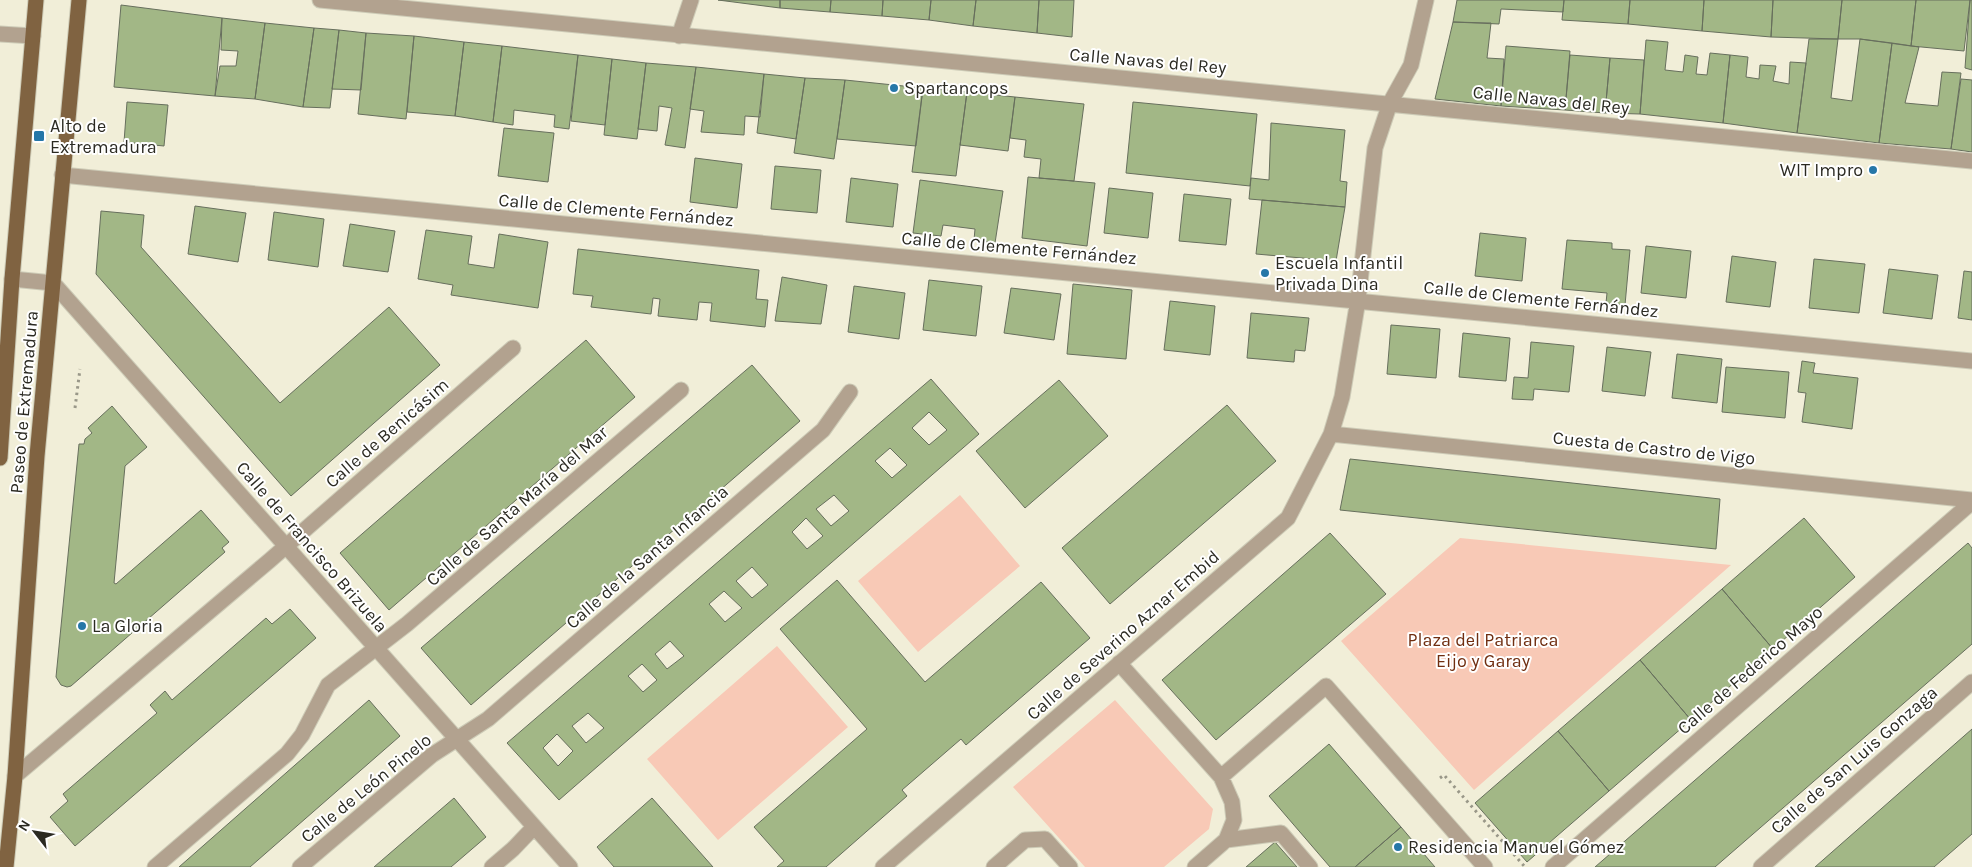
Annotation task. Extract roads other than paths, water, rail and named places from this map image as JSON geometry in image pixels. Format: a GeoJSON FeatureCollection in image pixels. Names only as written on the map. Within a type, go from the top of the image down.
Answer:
{"type":"FeatureCollection","features":[{"type":"Feature","properties":{"kind":"main road","name":"Paseo de Extremadura"},"geometry":{"type":"LineString","coordinates":[[0,458],[12,279],[36,0]]}},
{"type":"Feature","properties":{"kind":"main road","name":"Paseo de Extremadura"},"geometry":{"type":"LineString","coordinates":[[6,867],[15,776],[37,456],[79,0]]}},
{"type":"Feature","properties":{"kind":"street","name":"Calle Navas del Rey"},"geometry":{"type":"LineString","coordinates":[[320,0],[1972,161]]}},
{"type":"Feature","properties":{"kind":"street"},"geometry":{"type":"LineString","coordinates":[[679,36],[690,0]]}},
{"type":"Feature","properties":{"kind":"street"},"geometry":{"type":"LineString","coordinates":[[1414,0],[1425,7]]}},
{"type":"Feature","properties":{"kind":"street","name":"Calle de Severino Aznar Embid"},"geometry":{"type":"LineString","coordinates":[[883,867],[1288,518],[1331,434],[1342,397],[1358,300],[1375,148],[1390,103],[1411,65],[1425,7]]}},
{"type":"Feature","properties":{"kind":"street"},"geometry":{"type":"LineString","coordinates":[[0,34],[33,36]]}},
{"type":"Feature","properties":{"kind":"street","name":"Calle de Clemente Fernández"},"geometry":{"type":"LineString","coordinates":[[62,175],[1972,361]]}},
{"type":"Feature","properties":{"kind":"street"},"geometry":{"type":"LineString","coordinates":[[12,279],[53,283]]}},
{"type":"Feature","properties":{"kind":"street","name":"Calle de Francisco Brizuela"},"geometry":{"type":"LineString","coordinates":[[53,283],[570,867]]}},
{"type":"Feature","properties":{"kind":"street","name":"Calle de Benicásim"},"geometry":{"type":"LineString","coordinates":[[15,776],[286,546],[514,348]]}},
{"type":"Feature","properties":{"kind":"street","name":"Calle de Santa María del Mar"},"geometry":{"type":"LineString","coordinates":[[155,867],[287,754],[302,735],[328,685],[407,624],[681,390]]}},
{"type":"Feature","properties":{"kind":"street","name":"Calle de la Santa Infancia"},"geometry":{"type":"LineString","coordinates":[[458,740],[488,718],[823,430],[850,392]]}},
{"type":"Feature","properties":{"kind":"street","name":"Cuesta de Castro de Vigo"},"geometry":{"type":"LineString","coordinates":[[1331,434],[1972,501]]}},
{"type":"Feature","properties":{"kind":"street","name":"Calle de Federico Mayo"},"geometry":{"type":"LineString","coordinates":[[1553,867],[1972,501]]}},
{"type":"Feature","properties":{"kind":"street"},"geometry":{"type":"LineString","coordinates":[[1119,663],[1221,777],[1232,802],[1234,820],[1226,840],[1195,867]]}},
{"type":"Feature","properties":{"kind":"street","name":"Calle de San Luis Gonzaga"},"geometry":{"type":"LineString","coordinates":[[1761,867],[1972,682]]}},
{"type":"Feature","properties":{"kind":"street"},"geometry":{"type":"LineString","coordinates":[[1221,777],[1326,686],[1484,867]]}},
{"type":"Feature","properties":{"kind":"street","name":"Calle de León Pinelo"},"geometry":{"type":"LineString","coordinates":[[300,867],[432,755],[458,740]]}},
{"type":"Feature","properties":{"kind":"street"},"geometry":{"type":"LineString","coordinates":[[492,867],[513,850],[534,827]]}},
{"type":"Feature","properties":{"kind":"street"},"geometry":{"type":"LineString","coordinates":[[1226,840],[1281,832],[1310,867]]}},
{"type":"Feature","properties":{"kind":"street"},"geometry":{"type":"LineString","coordinates":[[994,867],[1025,840],[1046,839],[1070,867]]}},
{"type":"Feature","properties":{"kind":"place","name":"Spartancops"},"geometry":{"type":"Point","coordinates":[894,88]}},
{"type":"Feature","properties":{"kind":"place","name":"Alto de Extremadura"},"geometry":{"type":"Point","coordinates":[39,136]}},
{"type":"Feature","properties":{"kind":"place","name":"WIT Impro"},"geometry":{"type":"Point","coordinates":[1873,170]}},
{"type":"Feature","properties":{"kind":"place","name":"Escuela Infantil Privada Dina"},"geometry":{"type":"Point","coordinates":[1265,273]}},
{"type":"Feature","properties":{"kind":"place","name":"La Gloria"},"geometry":{"type":"Point","coordinates":[82,626]}},
{"type":"Feature","properties":{"kind":"place","name":"Residencia Manuel Gómez"},"geometry":{"type":"Point","coordinates":[1398,847]}},
{"type":"Feature","properties":{"kind":"park label","name":"Plaza del Patriarca Eijo y Garay"},"geometry":{"type":"Point","coordinates":[1483,650]}}]}
